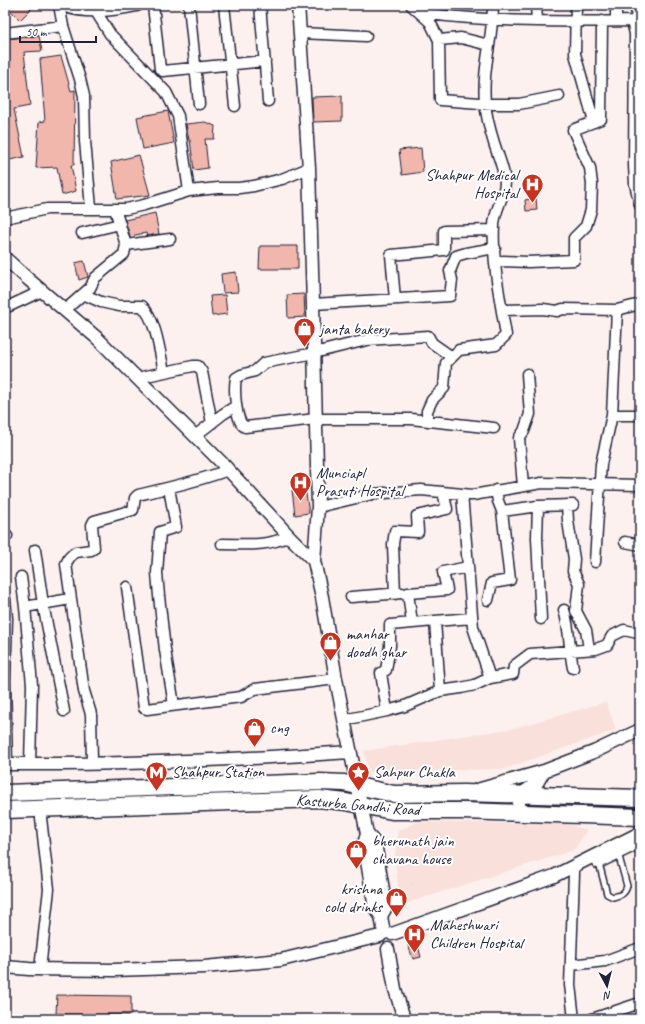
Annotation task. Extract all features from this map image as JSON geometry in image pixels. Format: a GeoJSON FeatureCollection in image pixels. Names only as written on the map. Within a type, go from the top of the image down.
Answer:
{"type":"FeatureCollection","features":[{"type":"Feature","properties":{"kind":"main road","name":"Kasturba Gandhi Road"},"geometry":{"type":"LineString","coordinates":[[5,793],[320,782],[357,786],[394,794],[464,793],[640,798]]}},
{"type":"Feature","properties":{"kind":"main road","name":"Kasturba Gandhi Road"},"geometry":{"type":"LineString","coordinates":[[5,810],[319,799],[361,804],[392,811],[518,812],[640,817]]}},
{"type":"Feature","properties":{"kind":"street"},"geometry":{"type":"LineString","coordinates":[[59,5],[63,26],[82,87],[91,208]]}},
{"type":"Feature","properties":{"kind":"street"},"geometry":{"type":"LineString","coordinates":[[63,5],[70,8],[95,10],[137,5]]}},
{"type":"Feature","properties":{"kind":"street"},"geometry":{"type":"LineString","coordinates":[[153,5],[160,69],[165,71],[265,61]]}},
{"type":"Feature","properties":{"kind":"street"},"geometry":{"type":"LineString","coordinates":[[189,5],[199,104]]}},
{"type":"Feature","properties":{"kind":"street"},"geometry":{"type":"LineString","coordinates":[[224,5],[235,106]]}},
{"type":"Feature","properties":{"kind":"street"},"geometry":{"type":"LineString","coordinates":[[260,5],[268,101]]}},
{"type":"Feature","properties":{"kind":"street"},"geometry":{"type":"LineString","coordinates":[[298,5],[309,168],[313,304],[318,507],[314,561],[367,834],[375,843],[386,907],[382,916],[395,989],[404,1019]]}},
{"type":"Feature","properties":{"kind":"street"},"geometry":{"type":"LineString","coordinates":[[411,5],[430,22],[439,40],[440,100],[485,104],[519,104],[560,96]]}},
{"type":"Feature","properties":{"kind":"street"},"geometry":{"type":"LineString","coordinates":[[427,421],[427,411],[432,400],[444,388],[446,364],[458,350],[496,345],[506,335],[495,264],[494,230],[494,224],[504,192],[505,181],[502,165],[489,126],[485,104],[484,78],[493,19],[493,5]]}},
{"type":"Feature","properties":{"kind":"street"},"geometry":{"type":"LineString","coordinates":[[536,5],[536,20]]}},
{"type":"Feature","properties":{"kind":"street"},"geometry":{"type":"LineString","coordinates":[[576,5],[575,54],[594,122]]}},
{"type":"Feature","properties":{"kind":"street"},"geometry":{"type":"LineString","coordinates":[[616,5],[616,21]]}},
{"type":"Feature","properties":{"kind":"street"},"geometry":{"type":"LineString","coordinates":[[637,5],[638,34],[634,165],[635,184],[640,205]]}},
{"type":"Feature","properties":{"kind":"street"},"geometry":{"type":"LineString","coordinates":[[95,10],[110,34],[166,92],[178,116],[188,191]]}},
{"type":"Feature","properties":{"kind":"street"},"geometry":{"type":"LineString","coordinates":[[421,13],[449,17],[493,19],[632,21],[638,34]]}},
{"type":"Feature","properties":{"kind":"street"},"geometry":{"type":"LineString","coordinates":[[495,264],[503,261],[528,262],[574,260],[574,238],[586,226],[591,210],[592,184],[590,168],[573,130],[602,119],[602,21]]}},
{"type":"Feature","properties":{"kind":"street"},"geometry":{"type":"LineString","coordinates":[[5,32],[63,26]]}},
{"type":"Feature","properties":{"kind":"street"},"geometry":{"type":"LineString","coordinates":[[300,33],[366,36]]}},
{"type":"Feature","properties":{"kind":"street"},"geometry":{"type":"LineString","coordinates":[[439,40],[461,38],[489,45]]}},
{"type":"Feature","properties":{"kind":"street"},"geometry":{"type":"LineString","coordinates":[[5,218],[47,209],[126,209],[188,191],[254,186],[282,179],[309,168]]}},
{"type":"Feature","properties":{"kind":"street"},"geometry":{"type":"LineString","coordinates":[[65,310],[90,288],[95,278],[124,254],[126,245],[115,210]]}},
{"type":"Feature","properties":{"kind":"street"},"geometry":{"type":"LineString","coordinates":[[82,233],[120,224]]}},
{"type":"Feature","properties":{"kind":"street"},"geometry":{"type":"LineString","coordinates":[[394,299],[391,255],[444,250],[444,231],[494,230]]}},
{"type":"Feature","properties":{"kind":"street"},"geometry":{"type":"LineString","coordinates":[[126,245],[170,239]]}},
{"type":"Feature","properties":{"kind":"street"},"geometry":{"type":"LineString","coordinates":[[313,304],[450,296],[452,280],[450,271],[456,256],[466,252],[495,248]]}},
{"type":"Feature","properties":{"kind":"street"},"geometry":{"type":"LineString","coordinates":[[5,258],[97,338],[195,436],[288,536],[314,561]]}},
{"type":"Feature","properties":{"kind":"street"},"geometry":{"type":"LineString","coordinates":[[5,308],[42,291]]}},
{"type":"Feature","properties":{"kind":"street"},"geometry":{"type":"LineString","coordinates":[[83,294],[101,302],[119,306],[142,306],[152,321],[164,372]]}},
{"type":"Feature","properties":{"kind":"street"},"geometry":{"type":"LineString","coordinates":[[502,310],[617,310],[640,304]]}},
{"type":"Feature","properties":{"kind":"street"},"geometry":{"type":"LineString","coordinates":[[595,562],[602,464],[612,416],[617,310]]}},
{"type":"Feature","properties":{"kind":"street"},"geometry":{"type":"LineString","coordinates":[[452,357],[432,343],[428,336],[367,340],[264,363],[255,371],[238,376],[236,380],[236,406],[241,424],[245,427],[316,419],[411,419],[494,428]]}},
{"type":"Feature","properties":{"kind":"street"},"geometry":{"type":"LineString","coordinates":[[137,378],[198,366],[201,369],[212,423]]}},
{"type":"Feature","properties":{"kind":"street"},"geometry":{"type":"LineString","coordinates":[[523,486],[519,438],[524,431],[530,414],[527,374]]}},
{"type":"Feature","properties":{"kind":"street"},"geometry":{"type":"LineString","coordinates":[[195,436],[223,414],[236,406]]}},
{"type":"Feature","properties":{"kind":"street"},"geometry":{"type":"LineString","coordinates":[[612,416],[640,415]]}},
{"type":"Feature","properties":{"kind":"street"},"geometry":{"type":"LineString","coordinates":[[92,763],[91,714],[84,691],[66,564],[69,558],[76,552],[91,550],[94,548],[92,525],[94,521],[131,512],[134,508],[135,498],[138,495],[169,488],[228,470]]}},
{"type":"Feature","properties":{"kind":"street"},"geometry":{"type":"LineString","coordinates":[[318,507],[373,494],[421,490],[473,494],[542,483],[640,485]]}},
{"type":"Feature","properties":{"kind":"street"},"geometry":{"type":"LineString","coordinates":[[169,488],[176,527],[160,532],[157,573],[165,650],[174,705]]}},
{"type":"Feature","properties":{"kind":"street"},"geometry":{"type":"LineString","coordinates":[[488,600],[492,583],[510,580],[502,511],[496,490]]}},
{"type":"Feature","properties":{"kind":"street"},"geometry":{"type":"LineString","coordinates":[[395,594],[393,544],[395,532],[418,532],[417,516],[447,509],[442,492]]}},
{"type":"Feature","properties":{"kind":"street"},"geometry":{"type":"LineString","coordinates":[[462,494],[473,627],[490,678]]}},
{"type":"Feature","properties":{"kind":"street"},"geometry":{"type":"LineString","coordinates":[[502,511],[538,506],[570,505],[568,521],[574,559],[573,570],[579,584],[576,611],[586,630],[589,649]]}},
{"type":"Feature","properties":{"kind":"street"},"geometry":{"type":"LineString","coordinates":[[538,506],[537,538],[541,620]]}},
{"type":"Feature","properties":{"kind":"street"},"geometry":{"type":"LineString","coordinates":[[222,544],[262,544],[276,542],[288,536]]}},
{"type":"Feature","properties":{"kind":"street"},"geometry":{"type":"LineString","coordinates":[[625,542],[640,545]]}},
{"type":"Feature","properties":{"kind":"street"},"geometry":{"type":"LineString","coordinates":[[35,550],[43,604],[64,711]]}},
{"type":"Feature","properties":{"kind":"street"},"geometry":{"type":"LineString","coordinates":[[351,597],[447,590],[443,572],[468,567]]}},
{"type":"Feature","properties":{"kind":"street"},"geometry":{"type":"LineString","coordinates":[[21,577],[32,685],[30,764]]}},
{"type":"Feature","properties":{"kind":"street"},"geometry":{"type":"LineString","coordinates":[[127,587],[143,707],[147,709],[241,697],[255,689],[336,679]]}},
{"type":"Feature","properties":{"kind":"street"},"geometry":{"type":"LineString","coordinates":[[408,593],[412,623]]}},
{"type":"Feature","properties":{"kind":"street"},"geometry":{"type":"LineString","coordinates":[[5,599],[6,764],[273,758],[350,752]]}},
{"type":"Feature","properties":{"kind":"street"},"geometry":{"type":"LineString","coordinates":[[25,607],[70,599]]}},
{"type":"Feature","properties":{"kind":"street"},"geometry":{"type":"LineString","coordinates":[[564,610],[568,624],[572,668]]}},
{"type":"Feature","properties":{"kind":"street"},"geometry":{"type":"LineString","coordinates":[[387,711],[381,673],[386,670],[390,646],[390,625],[472,618]]}},
{"type":"Feature","properties":{"kind":"street"},"geometry":{"type":"LineString","coordinates":[[434,621],[440,691]]}},
{"type":"Feature","properties":{"kind":"street"},"geometry":{"type":"LineString","coordinates":[[344,720],[405,706],[440,691],[475,685],[490,678],[513,674],[514,666],[530,654],[596,649],[607,645],[612,636],[624,630],[639,634]]}},
{"type":"Feature","properties":{"kind":"street"},"geometry":{"type":"LineString","coordinates":[[464,793],[544,772],[596,751],[640,730]]}},
{"type":"Feature","properties":{"kind":"street"},"geometry":{"type":"LineString","coordinates":[[518,812],[520,795],[537,784],[544,772]]}},
{"type":"Feature","properties":{"kind":"street"},"geometry":{"type":"LineString","coordinates":[[40,809],[49,890],[40,969]]}},
{"type":"Feature","properties":{"kind":"street"},"geometry":{"type":"LineString","coordinates":[[5,967],[114,970],[196,967],[281,960],[386,940],[554,876],[640,833]]}},
{"type":"Feature","properties":{"kind":"street"},"geometry":{"type":"LineString","coordinates":[[5,975],[192,975],[282,967],[386,940],[574,873],[640,842]]}},
{"type":"Feature","properties":{"kind":"street"},"geometry":{"type":"LineString","coordinates":[[574,873],[570,985],[574,1019]]}},
{"type":"Feature","properties":{"kind":"street"},"geometry":{"type":"LineString","coordinates":[[571,965],[605,961],[640,948]]}},
{"type":"Feature","properties":{"kind":"street"},"geometry":{"type":"LineString","coordinates":[[592,1019],[640,1004]]}},
{"type":"Feature","properties":{"kind":"lane"},"geometry":{"type":"LineString","coordinates":[[599,862],[607,894],[614,897],[624,893],[627,886],[618,853]]}},
{"type":"Feature","properties":{"kind":"shaded area"},"geometry":{"type":"Polygon","coordinates":[[[606,702],[616,730],[504,769],[369,772],[364,751],[515,728],[606,702]]]}},
{"type":"Feature","properties":{"kind":"shaded area"},"geometry":{"type":"Polygon","coordinates":[[[417,822],[567,824],[587,830],[574,850],[407,903],[398,887],[395,857],[398,831],[417,822]]]}},
{"type":"Feature","properties":{"kind":"building"},"geometry":{"type":"Polygon","coordinates":[[[5,5],[26,5],[31,9],[20,20],[5,5]]]}},
{"type":"Feature","properties":{"kind":"building"},"geometry":{"type":"Polygon","coordinates":[[[39,36],[42,51],[24,52],[30,106],[14,109],[24,157],[5,161],[5,39],[39,36]]]}},
{"type":"Feature","properties":{"kind":"building"},"geometry":{"type":"Polygon","coordinates":[[[61,56],[71,91],[75,90],[74,165],[71,165],[76,191],[62,195],[57,167],[36,168],[39,122],[45,121],[40,59],[61,56]]]}},
{"type":"Feature","properties":{"kind":"building"},"geometry":{"type":"Polygon","coordinates":[[[342,96],[342,121],[313,122],[312,97],[342,96]]]}},
{"type":"Feature","properties":{"kind":"building"},"geometry":{"type":"Polygon","coordinates":[[[168,111],[174,143],[143,149],[137,117],[168,111]]]}},
{"type":"Feature","properties":{"kind":"building"},"geometry":{"type":"Polygon","coordinates":[[[205,122],[215,126],[214,139],[205,139],[208,168],[194,170],[186,124],[205,122]]]}},
{"type":"Feature","properties":{"kind":"building"},"geometry":{"type":"Polygon","coordinates":[[[421,148],[423,172],[402,175],[399,150],[421,148]]]}},
{"type":"Feature","properties":{"kind":"building"},"geometry":{"type":"Polygon","coordinates":[[[139,155],[150,195],[117,199],[111,162],[139,155]]]}},
{"type":"Feature","properties":{"kind":"building"},"geometry":{"type":"Polygon","coordinates":[[[536,198],[537,210],[526,211],[525,200],[536,198]]]}},
{"type":"Feature","properties":{"kind":"building"},"geometry":{"type":"Polygon","coordinates":[[[155,213],[159,234],[147,236],[146,233],[130,236],[125,220],[155,213]]]}},
{"type":"Feature","properties":{"kind":"building"},"geometry":{"type":"Polygon","coordinates":[[[260,246],[298,246],[298,269],[259,269],[260,246]]]}},
{"type":"Feature","properties":{"kind":"building"},"geometry":{"type":"Polygon","coordinates":[[[84,261],[88,277],[79,280],[75,263],[84,261]]]}},
{"type":"Feature","properties":{"kind":"building"},"geometry":{"type":"Polygon","coordinates":[[[236,272],[238,292],[223,293],[221,274],[236,272]]]}},
{"type":"Feature","properties":{"kind":"building"},"geometry":{"type":"Polygon","coordinates":[[[304,294],[305,317],[288,318],[287,295],[304,294]]]}},
{"type":"Feature","properties":{"kind":"building"},"geometry":{"type":"Polygon","coordinates":[[[225,295],[227,314],[212,316],[210,296],[225,295]]]}},
{"type":"Feature","properties":{"kind":"building"},"geometry":{"type":"Polygon","coordinates":[[[305,488],[309,513],[295,515],[292,490],[305,488]]]}},
{"type":"Feature","properties":{"kind":"building"},"geometry":{"type":"Polygon","coordinates":[[[417,942],[421,957],[413,959],[408,945],[417,942]]]}},
{"type":"Feature","properties":{"kind":"building"},"geometry":{"type":"Polygon","coordinates":[[[57,995],[131,996],[131,1015],[56,1014],[57,995]]]}},
{"type":"Feature","properties":{"kind":"place","name":"Shahpur Medical Hospital"},"geometry":{"type":"Point","coordinates":[533,204]}},
{"type":"Feature","properties":{"kind":"place","name":"janta bakery"},"geometry":{"type":"Point","coordinates":[305,348]}},
{"type":"Feature","properties":{"kind":"place","name":"Munciapl Prasuti Hospital"},"geometry":{"type":"Point","coordinates":[300,502]}},
{"type":"Feature","properties":{"kind":"place","name":"manhar doodh ghar"},"geometry":{"type":"Point","coordinates":[330,662]}},
{"type":"Feature","properties":{"kind":"place","name":"cng"},"geometry":{"type":"Point","coordinates":[255,748]}},
{"type":"Feature","properties":{"kind":"place","name":"Shahpur Station"},"geometry":{"type":"Point","coordinates":[156,792]}},
{"type":"Feature","properties":{"kind":"place","name":"Sahpur Chakla"},"geometry":{"type":"Point","coordinates":[358,792]}},
{"type":"Feature","properties":{"kind":"place","name":"bherunath jain chavana house"},"geometry":{"type":"Point","coordinates":[356,870]}},
{"type":"Feature","properties":{"kind":"place","name":"krishna cold drinks"},"geometry":{"type":"Point","coordinates":[397,918]}},
{"type":"Feature","properties":{"kind":"place","name":"Maheshwari Children Hospital"},"geometry":{"type":"Point","coordinates":[415,954]}}]}
